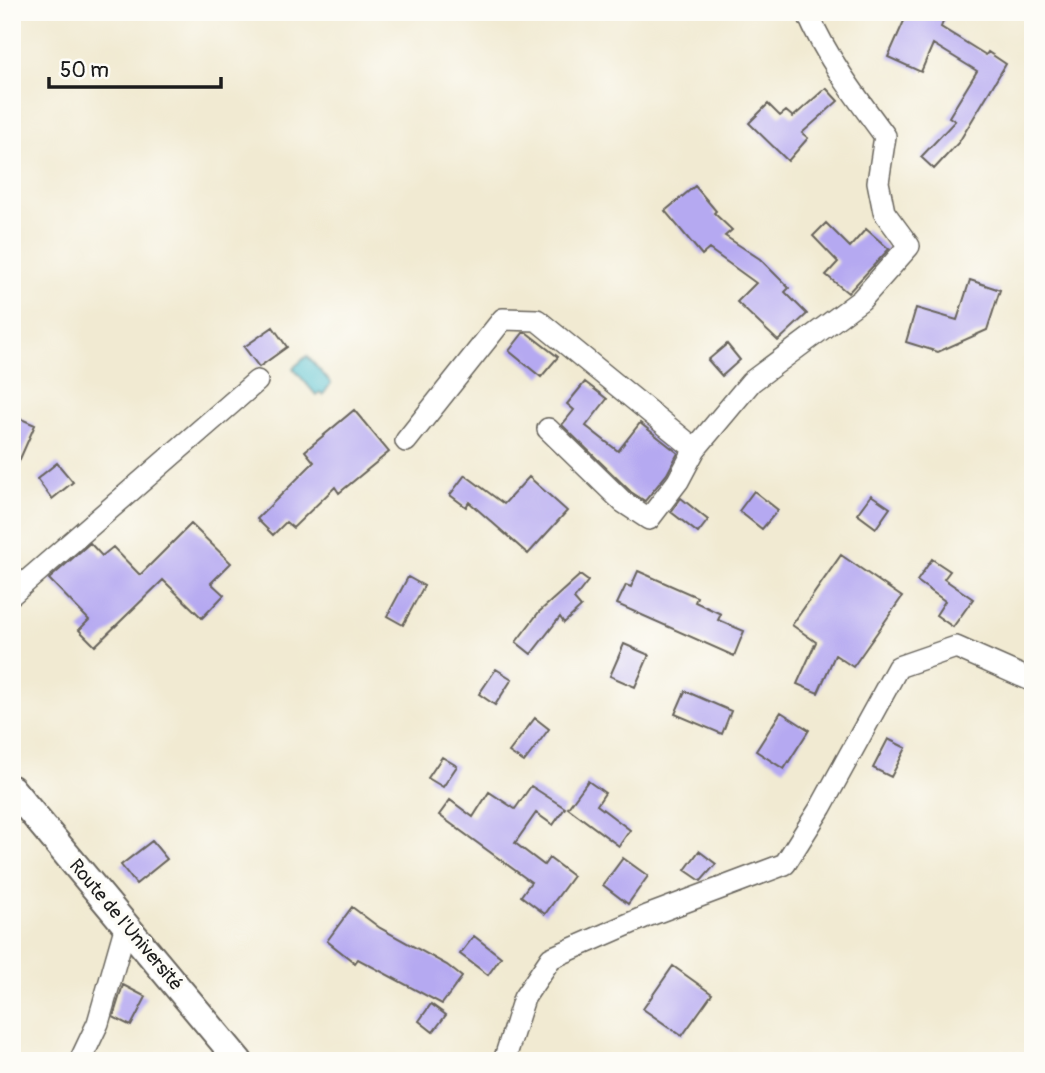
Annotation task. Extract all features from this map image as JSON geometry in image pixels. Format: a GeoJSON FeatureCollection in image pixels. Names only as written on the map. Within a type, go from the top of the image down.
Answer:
{"type":"FeatureCollection","features":[{"type":"Feature","properties":{"kind":"street"},"geometry":{"type":"LineString","coordinates":[[548,429],[623,502],[649,519],[678,481],[695,449],[751,383],[862,300],[909,246],[884,212],[878,182],[885,136],[853,93],[814,30],[807,12]]}},
{"type":"Feature","properties":{"kind":"street"},"geometry":{"type":"LineString","coordinates":[[406,441],[503,319],[537,320],[695,449]]}},
{"type":"Feature","properties":{"kind":"street"},"geometry":{"type":"LineString","coordinates":[[12,594],[257,381]]}},
{"type":"Feature","properties":{"kind":"street"},"geometry":{"type":"LineString","coordinates":[[504,1061],[524,998],[551,958],[646,916],[785,864],[821,807],[898,667],[956,648],[1033,681]]}},
{"type":"Feature","properties":{"kind":"street","name":"Route de l'Université"},"geometry":{"type":"LineString","coordinates":[[12,789],[239,1061]]}},
{"type":"Feature","properties":{"kind":"street"},"geometry":{"type":"LineString","coordinates":[[80,1061],[98,1023],[126,925]]}},
{"type":"Feature","properties":{"kind":"water"},"geometry":{"type":"Polygon","coordinates":[[[307,356],[331,383],[323,395],[320,392],[316,395],[293,368],[307,356]]]}},
{"type":"Feature","properties":{"kind":"building"},"geometry":{"type":"Polygon","coordinates":[[[908,12],[934,12],[945,17],[941,27],[1006,64],[959,142],[934,169],[921,157],[955,121],[949,117],[977,71],[933,44],[921,72],[888,57],[908,12]]]}},
{"type":"Feature","properties":{"kind":"building"},"geometry":{"type":"Polygon","coordinates":[[[826,88],[838,101],[802,133],[808,138],[788,161],[749,123],[768,104],[780,116],[786,111],[793,117],[826,88]]]}},
{"type":"Feature","properties":{"kind":"building"},"geometry":{"type":"Polygon","coordinates":[[[695,186],[716,211],[714,213],[732,230],[725,236],[760,259],[789,288],[785,292],[807,314],[778,341],[737,302],[756,283],[709,249],[702,255],[665,211],[695,186]]]}},
{"type":"Feature","properties":{"kind":"building"},"geometry":{"type":"Polygon","coordinates":[[[826,223],[850,247],[866,229],[889,249],[848,293],[826,275],[838,262],[813,236],[826,223]]]}},
{"type":"Feature","properties":{"kind":"building"},"geometry":{"type":"Polygon","coordinates":[[[970,280],[1000,290],[987,330],[938,352],[906,342],[916,308],[957,320],[970,280]]]}},
{"type":"Feature","properties":{"kind":"building"},"geometry":{"type":"Polygon","coordinates":[[[273,327],[287,347],[259,367],[244,347],[273,327]]]}},
{"type":"Feature","properties":{"kind":"building"},"geometry":{"type":"Polygon","coordinates":[[[523,333],[527,333],[558,357],[541,377],[509,351],[523,333]]]}},
{"type":"Feature","properties":{"kind":"building"},"geometry":{"type":"Polygon","coordinates":[[[727,344],[740,360],[722,376],[708,360],[727,344]]]}},
{"type":"Feature","properties":{"kind":"building"},"geometry":{"type":"Polygon","coordinates":[[[585,382],[607,399],[586,426],[618,451],[640,423],[678,453],[667,474],[645,501],[631,492],[562,425],[574,410],[567,404],[585,382]]]}},
{"type":"Feature","properties":{"kind":"building"},"geometry":{"type":"Polygon","coordinates":[[[354,410],[389,452],[339,493],[335,487],[293,528],[286,522],[273,535],[257,519],[314,462],[305,451],[354,410]]]}},
{"type":"Feature","properties":{"kind":"building"},"geometry":{"type":"Polygon","coordinates":[[[12,415],[35,425],[12,477],[12,415]]]}},
{"type":"Feature","properties":{"kind":"building"},"geometry":{"type":"Polygon","coordinates":[[[57,463],[73,482],[52,499],[37,479],[57,463]]]}},
{"type":"Feature","properties":{"kind":"building"},"geometry":{"type":"Polygon","coordinates":[[[465,475],[504,504],[529,477],[567,511],[528,554],[469,502],[466,507],[450,495],[465,475]]]}},
{"type":"Feature","properties":{"kind":"building"},"geometry":{"type":"Polygon","coordinates":[[[754,491],[778,510],[762,529],[739,511],[754,491]]]}},
{"type":"Feature","properties":{"kind":"building"},"geometry":{"type":"Polygon","coordinates":[[[871,495],[890,508],[876,528],[857,514],[871,495]]]}},
{"type":"Feature","properties":{"kind":"building"},"geometry":{"type":"Polygon","coordinates":[[[681,498],[708,520],[698,533],[671,512],[681,498]]]}},
{"type":"Feature","properties":{"kind":"building"},"geometry":{"type":"Polygon","coordinates":[[[191,524],[231,563],[211,583],[224,595],[202,618],[163,580],[95,646],[79,630],[89,620],[49,579],[90,543],[102,556],[113,547],[140,575],[191,524]]]}},
{"type":"Feature","properties":{"kind":"building"},"geometry":{"type":"Polygon","coordinates":[[[841,555],[902,597],[853,667],[835,655],[818,693],[797,684],[816,642],[792,625],[841,555]]]}},
{"type":"Feature","properties":{"kind":"building"},"geometry":{"type":"Polygon","coordinates":[[[932,559],[950,571],[944,579],[973,599],[953,627],[936,615],[945,601],[917,581],[932,559]]]}},
{"type":"Feature","properties":{"kind":"building"},"geometry":{"type":"Polygon","coordinates":[[[638,571],[697,597],[695,602],[721,614],[718,620],[744,631],[734,656],[617,604],[626,585],[631,587],[638,571]]]}},
{"type":"Feature","properties":{"kind":"building"},"geometry":{"type":"Polygon","coordinates":[[[580,575],[588,581],[574,599],[581,607],[564,623],[560,617],[531,654],[516,642],[539,612],[580,575]]]}},
{"type":"Feature","properties":{"kind":"building"},"geometry":{"type":"Polygon","coordinates":[[[408,577],[424,586],[403,625],[387,616],[408,577]]]}},
{"type":"Feature","properties":{"kind":"building"},"geometry":{"type":"Polygon","coordinates":[[[624,644],[649,655],[635,687],[610,676],[624,644]]]}},
{"type":"Feature","properties":{"kind":"building"},"geometry":{"type":"Polygon","coordinates":[[[496,669],[512,679],[495,705],[479,694],[496,669]]]}},
{"type":"Feature","properties":{"kind":"building"},"geometry":{"type":"Polygon","coordinates":[[[685,691],[731,711],[722,734],[675,714],[685,691]]]}},
{"type":"Feature","properties":{"kind":"building"},"geometry":{"type":"Polygon","coordinates":[[[781,712],[809,730],[784,769],[756,751],[781,712]]]}},
{"type":"Feature","properties":{"kind":"building"},"geometry":{"type":"Polygon","coordinates":[[[535,718],[549,729],[524,762],[509,752],[535,718]]]}},
{"type":"Feature","properties":{"kind":"building"},"geometry":{"type":"Polygon","coordinates":[[[888,739],[906,748],[891,777],[873,768],[888,739]]]}},
{"type":"Feature","properties":{"kind":"building"},"geometry":{"type":"Polygon","coordinates":[[[442,757],[457,766],[443,787],[428,778],[442,757]]]}},
{"type":"Feature","properties":{"kind":"building"},"geometry":{"type":"Polygon","coordinates":[[[588,781],[605,793],[597,805],[630,830],[619,846],[568,808],[588,781]]]}},
{"type":"Feature","properties":{"kind":"building"},"geometry":{"type":"Polygon","coordinates":[[[531,786],[565,808],[553,825],[536,813],[515,843],[544,865],[549,858],[573,876],[545,914],[521,896],[531,882],[439,815],[450,800],[473,817],[489,792],[515,809],[531,786]]]}},
{"type":"Feature","properties":{"kind":"building"},"geometry":{"type":"Polygon","coordinates":[[[152,841],[167,859],[136,884],[121,865],[152,841]]]}},
{"type":"Feature","properties":{"kind":"building"},"geometry":{"type":"Polygon","coordinates":[[[699,851],[716,864],[701,881],[685,870],[699,851]]]}},
{"type":"Feature","properties":{"kind":"building"},"geometry":{"type":"Polygon","coordinates":[[[623,858],[648,876],[628,904],[603,885],[623,858]]]}},
{"type":"Feature","properties":{"kind":"building"},"geometry":{"type":"Polygon","coordinates":[[[352,907],[380,928],[447,965],[462,977],[442,1004],[358,959],[355,963],[327,941],[352,907]]]}},
{"type":"Feature","properties":{"kind":"building"},"geometry":{"type":"Polygon","coordinates":[[[474,936],[501,957],[488,975],[460,954],[474,936]]]}},
{"type":"Feature","properties":{"kind":"building"},"geometry":{"type":"Polygon","coordinates":[[[673,966],[712,994],[682,1036],[643,1009],[673,966]]]}},
{"type":"Feature","properties":{"kind":"building"},"geometry":{"type":"Polygon","coordinates":[[[123,985],[146,997],[131,1026],[113,1017],[123,985]]]}},
{"type":"Feature","properties":{"kind":"building"},"geometry":{"type":"Polygon","coordinates":[[[431,1004],[446,1015],[433,1032],[419,1021],[431,1004]]]}}]}
